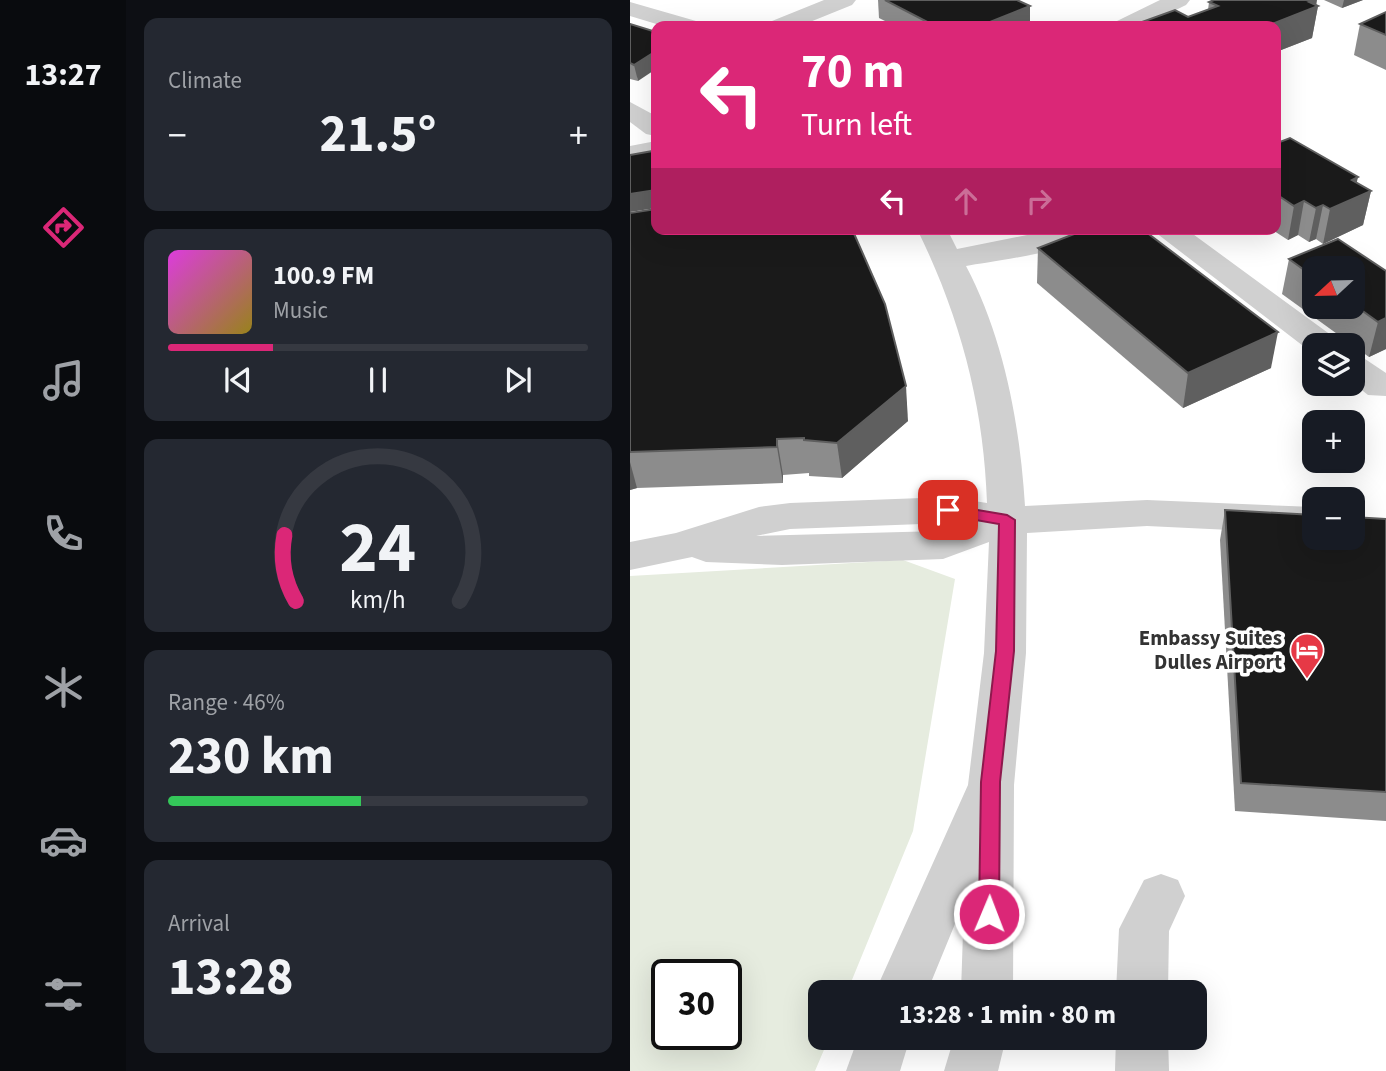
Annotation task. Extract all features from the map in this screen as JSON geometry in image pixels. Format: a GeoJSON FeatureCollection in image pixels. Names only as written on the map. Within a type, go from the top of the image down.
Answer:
{"type":"FeatureCollection","features":[{"type":"Feature","properties":{"kind":"street"},"geometry":{"type":"LineString","coordinates":[[792,21],[844,0]]}},
{"type":"Feature","properties":{"kind":"street"},"geometry":{"type":"LineString","coordinates":[[1135,21],[1178,0]]}},
{"type":"Feature","properties":{"kind":"street"},"geometry":{"type":"LineString","coordinates":[[630,9],[671,21]]}},
{"type":"Feature","properties":{"kind":"street"},"geometry":{"type":"LineString","coordinates":[[636,105],[651,122]]}},
{"type":"Feature","properties":{"kind":"street"},"geometry":{"type":"LineString","coordinates":[[630,154],[651,150]]}},
{"type":"Feature","properties":{"kind":"street"},"geometry":{"type":"LineString","coordinates":[[940,243],[977,235]]}},
{"type":"Feature","properties":{"kind":"street"},"geometry":{"type":"LineString","coordinates":[[940,243],[1048,242],[1070,235]]}},
{"type":"Feature","properties":{"kind":"street"},"geometry":{"type":"LineString","coordinates":[[1174,235],[1306,333]]}},
{"type":"Feature","properties":{"kind":"street"},"geometry":{"type":"LineString","coordinates":[[940,243],[979,344],[990,388],[1003,469],[1007,520],[1005,651],[991,782],[988,980]]}},
{"type":"Feature","properties":{"kind":"street"},"geometry":{"type":"LineString","coordinates":[[1365,376],[1380,387],[1386,384]]}},
{"type":"Feature","properties":{"kind":"street"},"geometry":{"type":"LineString","coordinates":[[630,556],[677,547],[782,551],[943,545],[1007,520],[1147,513],[1302,519]]}},
{"type":"Feature","properties":{"kind":"street"},"geometry":{"type":"LineString","coordinates":[[906,980],[991,782]]}},
{"type":"Feature","properties":{"kind":"street"},"geometry":{"type":"LineString","coordinates":[[1142,980],[1144,929],[1160,897]]}},
{"type":"Feature","properties":{"kind":"street"},"geometry":{"type":"LineString","coordinates":[[873,1071],[880,1050]]}},
{"type":"Feature","properties":{"kind":"street"},"geometry":{"type":"LineString","coordinates":[[971,1071],[977,1050]]}},
{"type":"Feature","properties":{"kind":"street"},"geometry":{"type":"LineString","coordinates":[[1142,1050],[1142,1071]]}},
{"type":"Feature","properties":{"kind":"shaded area"},"geometry":{"type":"Polygon","coordinates":[[[903,560],[955,579],[913,831],[852,980],[808,980],[808,1050],[824,1050],[815,1071],[630,1071],[630,576],[903,560]]]}},
{"type":"Feature","properties":{"kind":"building"},"geometry":{"type":"Polygon","coordinates":[[[885,0],[1017,0],[1030,6],[992,21],[925,21],[885,0]]]}},
{"type":"Feature","properties":{"kind":"building"},"geometry":{"type":"Polygon","coordinates":[[[1315,0],[1309,2],[1318,6],[1280,21],[1145,21],[1175,10],[1188,17],[1218,6],[1209,2],[1315,0]]]}},
{"type":"Feature","properties":{"kind":"building"},"geometry":{"type":"Polygon","coordinates":[[[1386,12],[1386,35],[1360,24],[1386,12]]]}},
{"type":"Feature","properties":{"kind":"building"},"geometry":{"type":"Polygon","coordinates":[[[630,24],[651,30],[651,54],[634,65],[630,63],[630,24]]]}},
{"type":"Feature","properties":{"kind":"building"},"geometry":{"type":"Polygon","coordinates":[[[1290,138],[1358,177],[1352,180],[1371,191],[1330,209],[1323,205],[1316,208],[1304,201],[1294,206],[1281,197],[1281,142],[1290,138]]]}},
{"type":"Feature","properties":{"kind":"building"},"geometry":{"type":"Polygon","coordinates":[[[651,151],[651,191],[630,194],[630,155],[651,151]]]}},
{"type":"Feature","properties":{"kind":"building"},"geometry":{"type":"Polygon","coordinates":[[[651,210],[651,235],[855,235],[885,304],[906,386],[837,443],[804,438],[777,439],[777,447],[630,452],[630,213],[651,210]]]}},
{"type":"Feature","properties":{"kind":"building"},"geometry":{"type":"Polygon","coordinates":[[[1072,235],[1150,235],[1278,332],[1188,373],[1038,248],[1072,235]]]}},
{"type":"Feature","properties":{"kind":"building"},"geometry":{"type":"Polygon","coordinates":[[[1338,239],[1364,256],[1302,256],[1302,268],[1289,259],[1338,239]]]}},
{"type":"Feature","properties":{"kind":"building"},"geometry":{"type":"Polygon","coordinates":[[[1365,257],[1386,271],[1386,318],[1378,322],[1365,313],[1365,257]]]}},
{"type":"Feature","properties":{"kind":"building","name":"Embassy Suites Dulles Airport"},"geometry":{"type":"Polygon","coordinates":[[[1225,510],[1302,514],[1302,550],[1365,550],[1365,518],[1386,519],[1386,792],[1241,783],[1225,510]]]}},
{"type":"Feature","properties":{"kind":"place","name":"Embassy Suites Dulles Airport"},"geometry":{"type":"Point","coordinates":[1307,680]}},
{"type":"Feature","properties":{"kind":"route"},"geometry":{"type":"LineString","coordinates":[[948,510],[1007,520],[1009,580],[999,720],[991,782],[989,914]]}}]}
